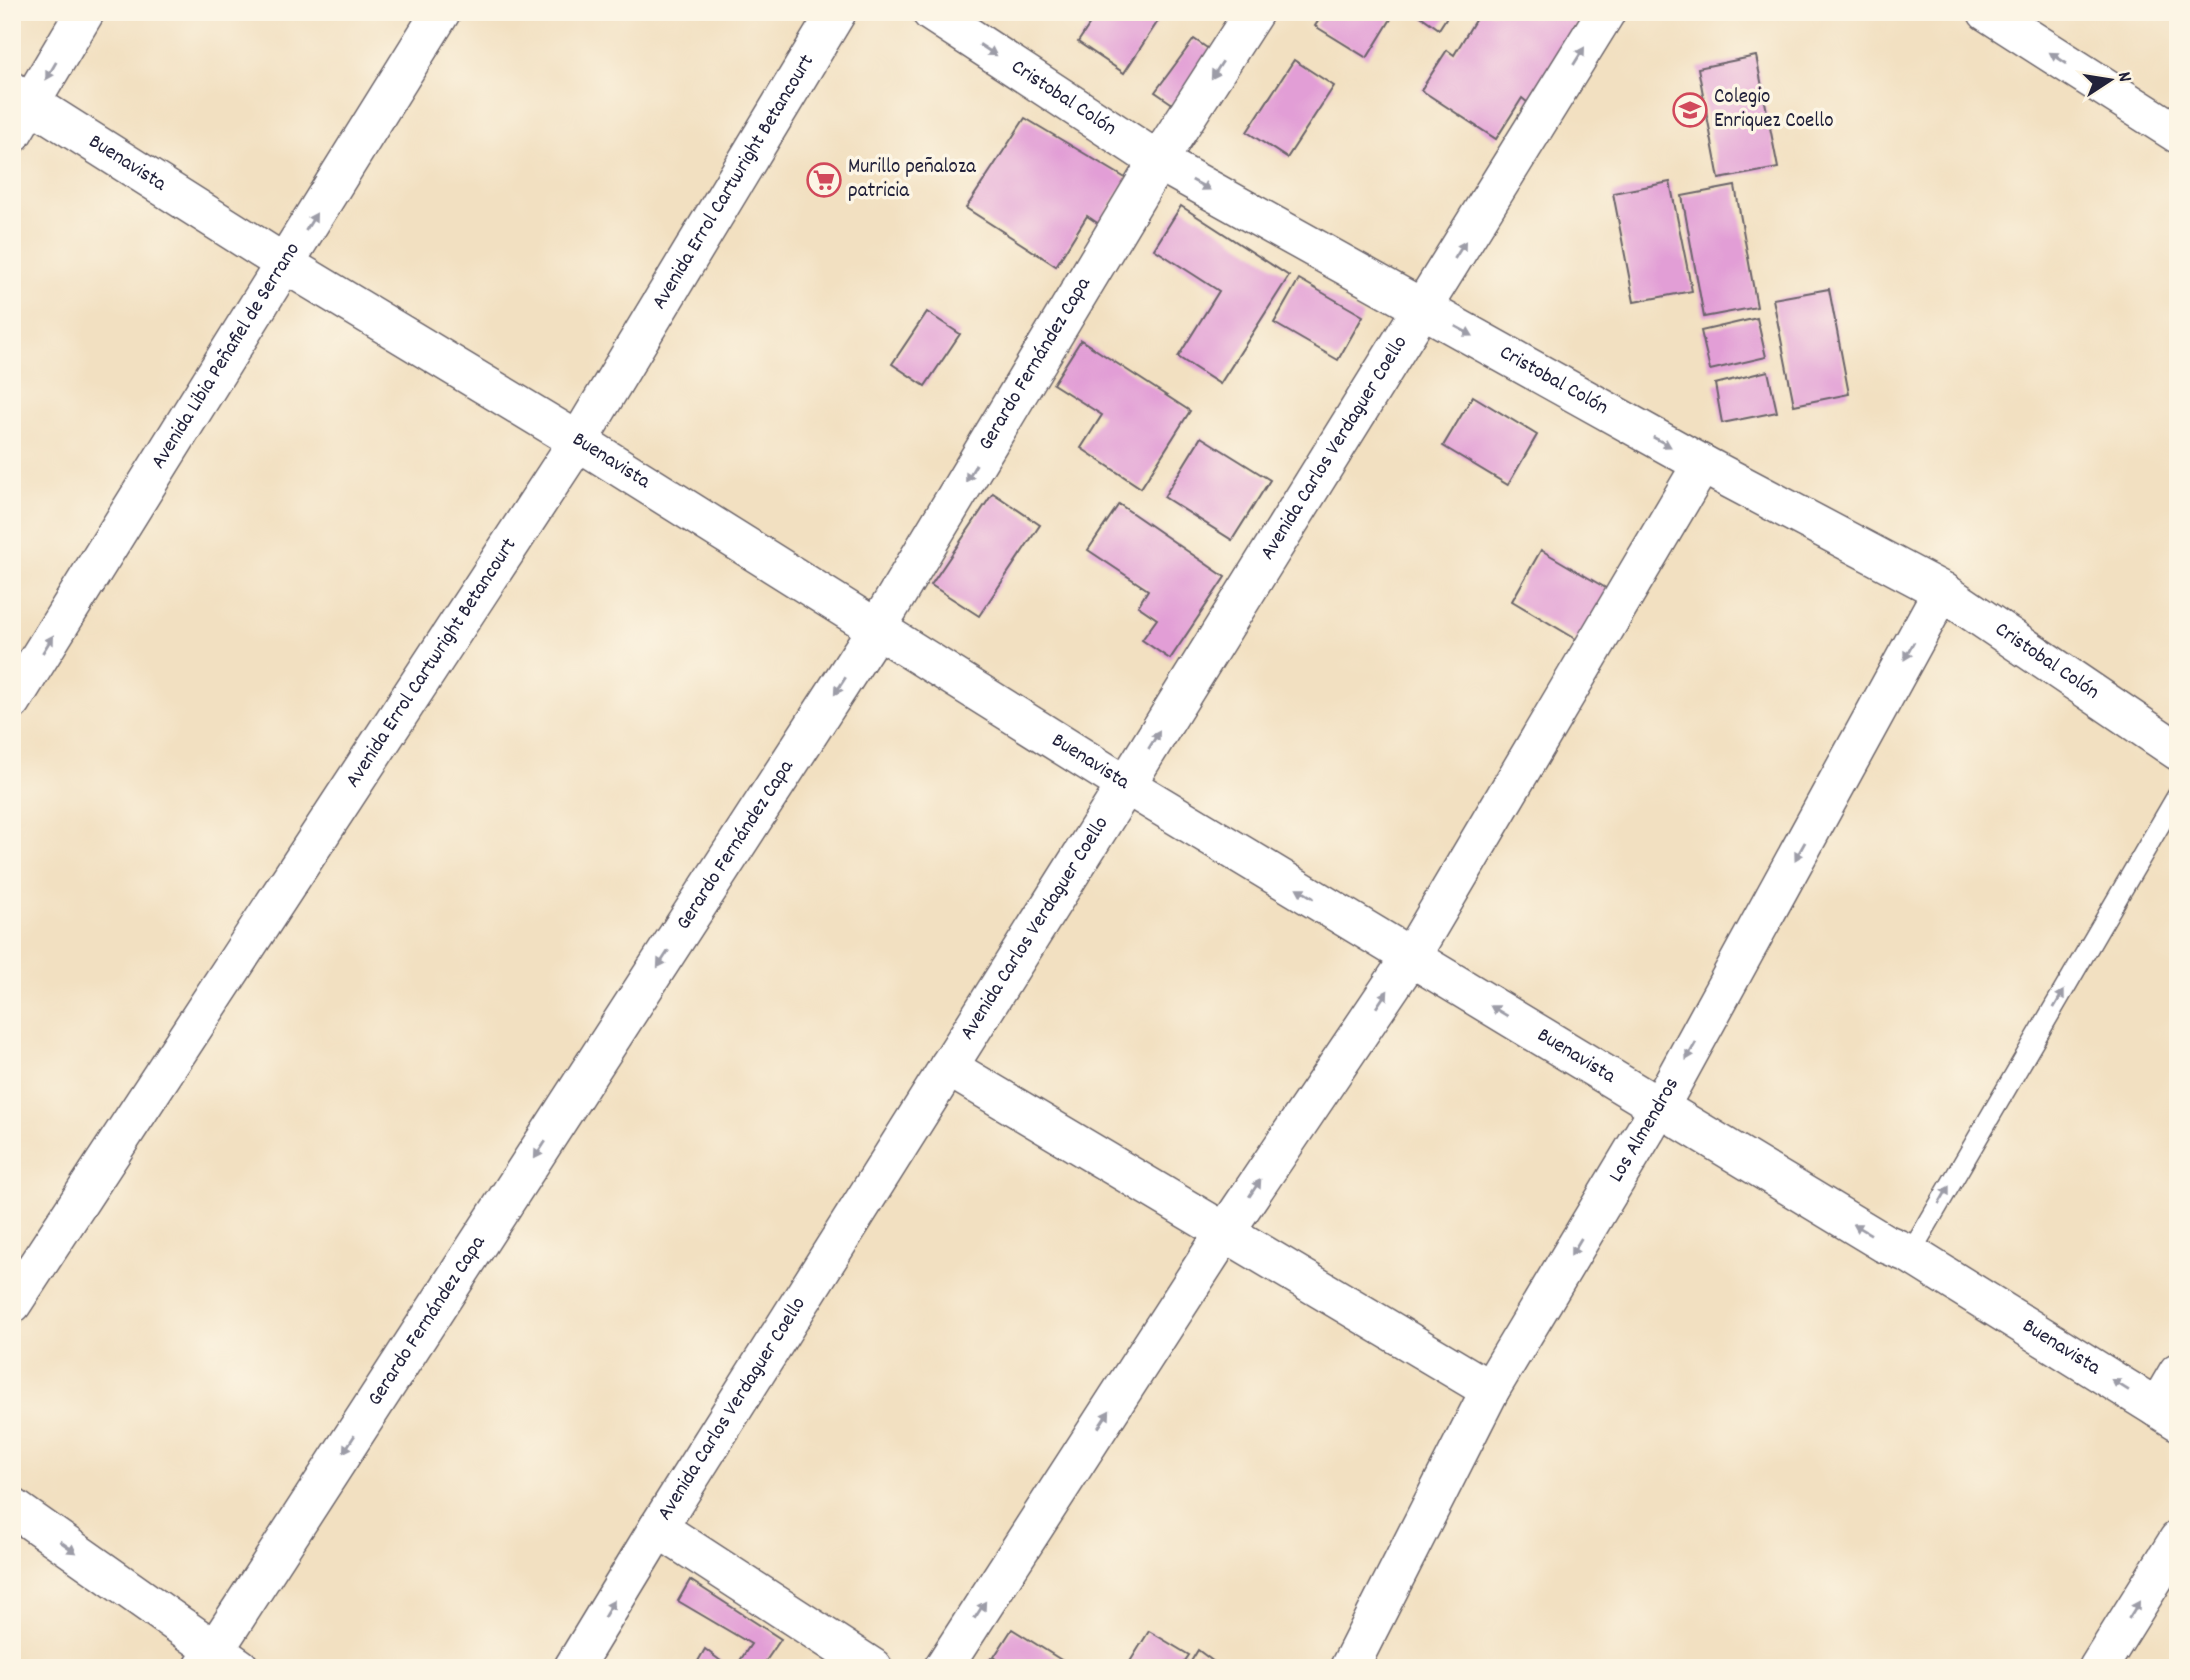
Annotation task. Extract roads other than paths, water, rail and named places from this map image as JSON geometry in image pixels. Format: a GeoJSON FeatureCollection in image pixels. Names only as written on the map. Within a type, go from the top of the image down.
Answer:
{"type":"FeatureCollection","features":[{"type":"Feature","properties":{"kind":"street"},"geometry":{"type":"LineString","coordinates":[[19,109],[85,12]]}},
{"type":"Feature","properties":{"kind":"street","name":"Avenida Libia Peñafiel de Serrano"},"geometry":{"type":"LineString","coordinates":[[12,701],[441,12]]}},
{"type":"Feature","properties":{"kind":"street","name":"Avenida Errol Cartwright Betancourt"},"geometry":{"type":"LineString","coordinates":[[12,1304],[578,442],[837,12]]}},
{"type":"Feature","properties":{"kind":"street","name":"Cristobal Colón"},"geometry":{"type":"LineString","coordinates":[[931,12],[1158,161],[1702,464],[1942,591],[2178,751]]}},
{"type":"Feature","properties":{"kind":"street","name":"Gerardo Fernández Capa"},"geometry":{"type":"LineString","coordinates":[[219,1662],[877,628],[1158,161],[1254,12]]}},
{"type":"Feature","properties":{"kind":"street","name":"Avenida Carlos Verdaguer Coello"},"geometry":{"type":"LineString","coordinates":[[573,1668],[658,1528],[1424,308],[1606,12]]}},
{"type":"Feature","properties":{"kind":"street"},"geometry":{"type":"LineString","coordinates":[[1994,14],[2178,134]]}},
{"type":"Feature","properties":{"kind":"street","name":"Buenavista"},"geometry":{"type":"LineString","coordinates":[[19,109],[285,264],[578,442],[1126,785],[1884,1243],[1910,1254],[2168,1414]]}},
{"type":"Feature","properties":{"kind":"street"},"geometry":{"type":"LineString","coordinates":[[943,1668],[1225,1232],[1410,958],[1702,464]]}},
{"type":"Feature","properties":{"kind":"street","name":"Los Almendros"},"geometry":{"type":"LineString","coordinates":[[1349,1668],[1490,1390],[1659,1108],[1942,591]]}},
{"type":"Feature","properties":{"kind":"street"},"geometry":{"type":"LineString","coordinates":[[948,1067],[1490,1390]]}},
{"type":"Feature","properties":{"kind":"street"},"geometry":{"type":"LineString","coordinates":[[2168,1414],[2178,1372]]}},
{"type":"Feature","properties":{"kind":"street"},"geometry":{"type":"LineString","coordinates":[[12,1507],[219,1662]]}},
{"type":"Feature","properties":{"kind":"street"},"geometry":{"type":"LineString","coordinates":[[658,1528],[873,1668]]}},
{"type":"Feature","properties":{"kind":"street"},"geometry":{"type":"LineString","coordinates":[[2098,1668],[2178,1540]]}},
{"type":"Feature","properties":{"kind":"lane"},"geometry":{"type":"LineString","coordinates":[[1910,1254],[2178,794]]}},
{"type":"Feature","properties":{"kind":"place","name":"Colegio Enriquez Coello"},"geometry":{"type":"Point","coordinates":[1690,110]}},
{"type":"Feature","properties":{"kind":"place","name":"Murillo peñaloza patricia"},"geometry":{"type":"Point","coordinates":[824,180]}}]}
